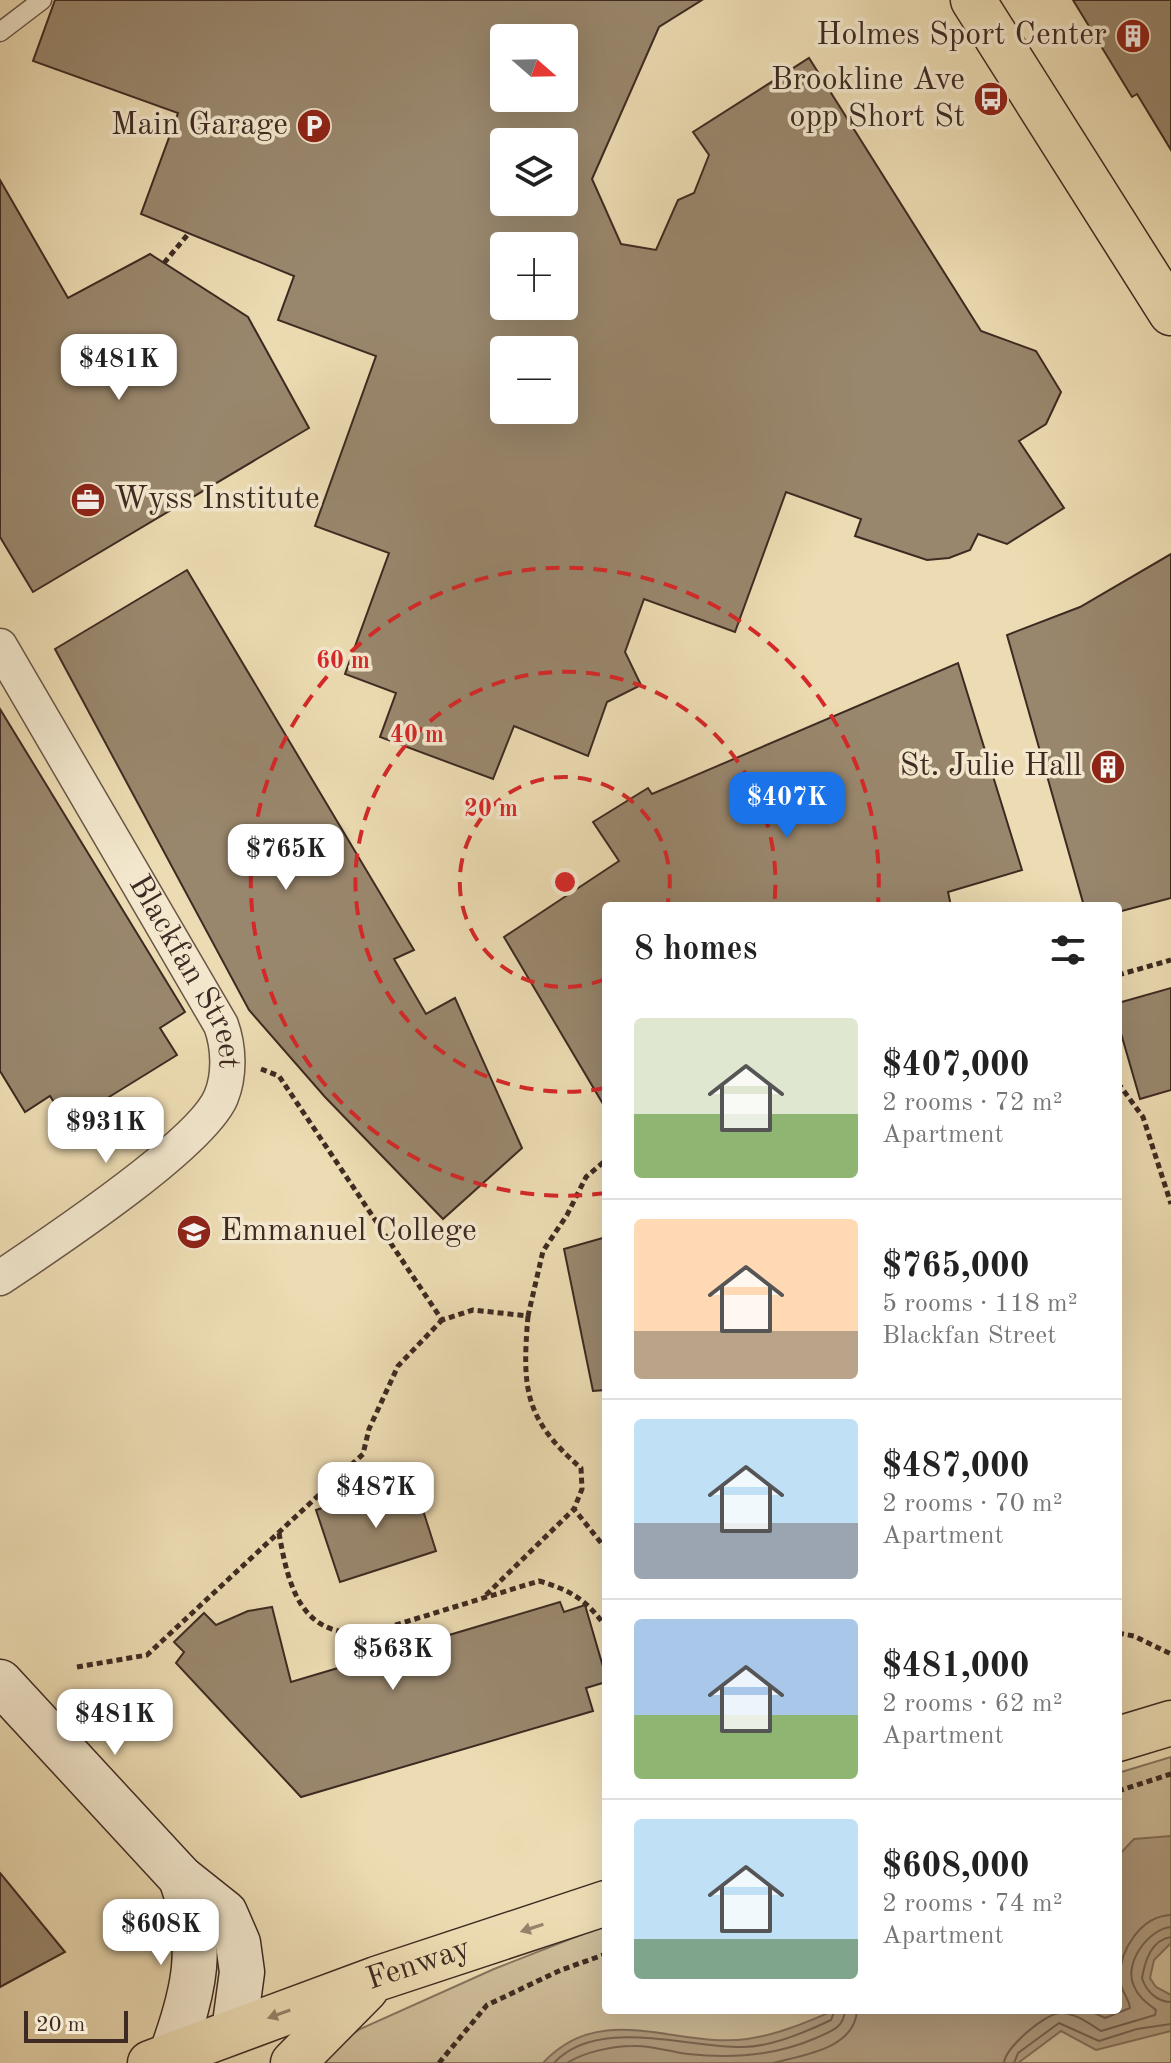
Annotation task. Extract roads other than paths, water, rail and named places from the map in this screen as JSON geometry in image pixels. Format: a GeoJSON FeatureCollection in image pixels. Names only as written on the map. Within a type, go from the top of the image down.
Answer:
{"type":"FeatureCollection","features":[{"type":"Feature","properties":{"kind":"main road"},"geometry":{"type":"LineString","coordinates":[[985,5],[1171,313]]}},
{"type":"Feature","properties":{"kind":"main road"},"geometry":{"type":"LineString","coordinates":[[0,1682],[181,1878],[219,1905],[235,1933],[242,1972],[226,2047]]}},
{"type":"Feature","properties":{"kind":"main road"},"geometry":{"type":"LineString","coordinates":[[1122,1738],[1171,1723]]}},
{"type":"Feature","properties":{"kind":"main road"},"geometry":{"type":"LineString","coordinates":[[161,2059],[190,2002],[195,1975],[194,1927],[181,1878]]}},
{"type":"Feature","properties":{"kind":"main road","name":"Fenway"},"geometry":{"type":"LineString","coordinates":[[161,2059],[226,2047],[376,1979],[602,1904]]}},
{"type":"Feature","properties":{"kind":"main road"},"geometry":{"type":"LineString","coordinates":[[293,2063],[376,1979]]}},
{"type":"Feature","properties":{"kind":"street","name":"Blackfan Street"},"geometry":{"type":"LineString","coordinates":[[0,646],[221,1025],[227,1056],[220,1098],[202,1126],[149,1170],[0,1278]]}},
{"type":"Feature","properties":{"kind":"lane"},"geometry":{"type":"LineString","coordinates":[[0,32],[42,0]]}},
{"type":"Feature","properties":{"kind":"water"},"geometry":{"type":"Polygon","coordinates":[[[1171,1836],[1171,1943],[1154,1960],[1150,1978],[1156,1987],[1171,1995],[1171,2031],[1096,2050],[1061,2031],[1018,2063],[543,2063],[566,2044],[590,2034],[615,2030],[721,2040],[769,2034],[825,2014],[1122,2014],[1122,1852],[1134,1839],[1171,1836]]]}},
{"type":"Feature","properties":{"kind":"place","name":"Holmes Sport Center"},"geometry":{"type":"Point","coordinates":[1133,36]}},
{"type":"Feature","properties":{"kind":"place","name":"Brookline Ave opp Short St"},"geometry":{"type":"Point","coordinates":[991,99]}},
{"type":"Feature","properties":{"kind":"place","name":"Main Garage"},"geometry":{"type":"Point","coordinates":[314,126]}},
{"type":"Feature","properties":{"kind":"place","name":"Wyss Institute"},"geometry":{"type":"Point","coordinates":[88,500]}},
{"type":"Feature","properties":{"kind":"place","name":"St. Julie Hall"},"geometry":{"type":"Point","coordinates":[1108,767]}},
{"type":"Feature","properties":{"kind":"place","name":"Emmanuel College"},"geometry":{"type":"Point","coordinates":[194,1232]}}]}
